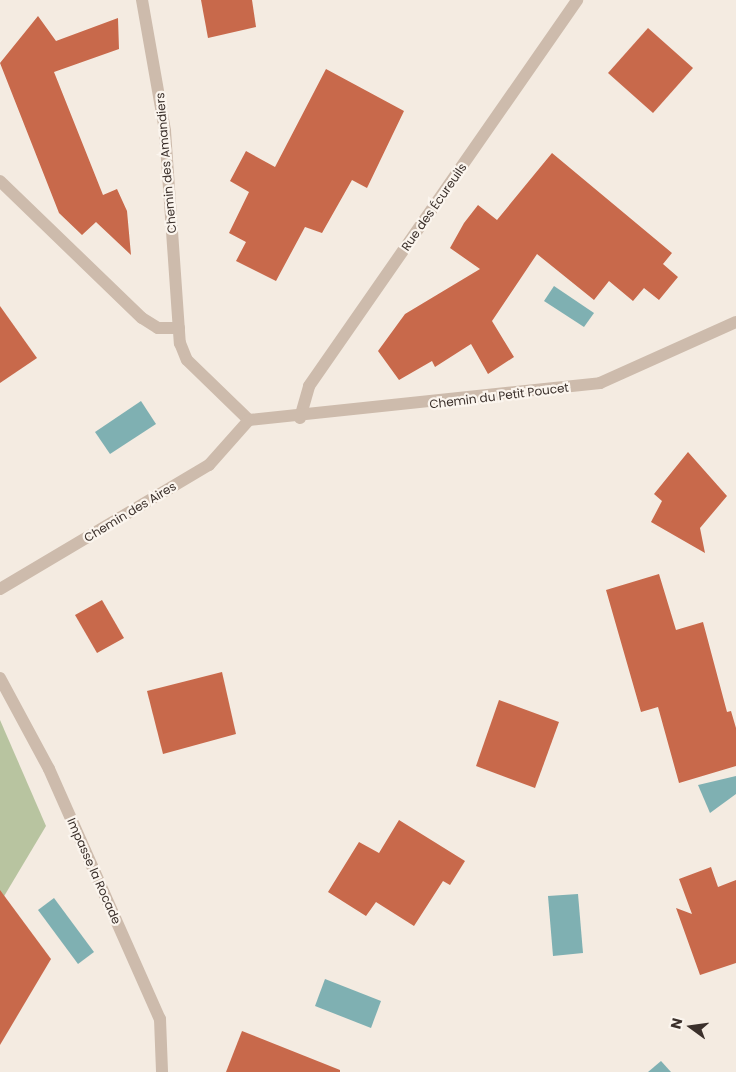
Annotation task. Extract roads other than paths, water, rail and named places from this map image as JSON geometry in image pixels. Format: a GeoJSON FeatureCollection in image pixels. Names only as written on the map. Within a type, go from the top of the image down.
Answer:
{"type":"FeatureCollection","features":[{"type":"Feature","properties":{"kind":"street","name":"Chemin des Amandiers"},"geometry":{"type":"LineString","coordinates":[[142,0],[165,132],[179,328],[187,360],[249,420]]}},
{"type":"Feature","properties":{"kind":"street","name":"Rue des Écureuils"},"geometry":{"type":"LineString","coordinates":[[300,418],[309,386],[577,0]]}},
{"type":"Feature","properties":{"kind":"street"},"geometry":{"type":"LineString","coordinates":[[0,181],[142,318],[158,328],[179,328]]}},
{"type":"Feature","properties":{"kind":"street","name":"Chemin du Petit Poucet"},"geometry":{"type":"LineString","coordinates":[[249,420],[300,418],[600,383],[736,322]]}},
{"type":"Feature","properties":{"kind":"street","name":"Chemin des Aires"},"geometry":{"type":"LineString","coordinates":[[0,589],[208,465],[249,420]]}},
{"type":"Feature","properties":{"kind":"street","name":"Impasse la Rocade"},"geometry":{"type":"LineString","coordinates":[[0,678],[49,769],[160,1019],[162,1072]]}},
{"type":"Feature","properties":{"kind":"water"},"geometry":{"type":"Polygon","coordinates":[[[554,286],[594,313],[584,327],[544,301],[554,286]]]}},
{"type":"Feature","properties":{"kind":"water"},"geometry":{"type":"Polygon","coordinates":[[[141,401],[156,424],[110,454],[95,432],[141,401]]]}},
{"type":"Feature","properties":{"kind":"water"},"geometry":{"type":"Polygon","coordinates":[[[736,776],[736,794],[710,813],[698,785],[736,776]]]}},
{"type":"Feature","properties":{"kind":"water"},"geometry":{"type":"Polygon","coordinates":[[[578,894],[583,953],[553,956],[548,896],[578,894]]]}},
{"type":"Feature","properties":{"kind":"water"},"geometry":{"type":"Polygon","coordinates":[[[54,898],[94,952],[78,964],[38,910],[54,898]]]}},
{"type":"Feature","properties":{"kind":"water"},"geometry":{"type":"Polygon","coordinates":[[[325,979],[381,1001],[371,1028],[315,1006],[325,979]]]}},
{"type":"Feature","properties":{"kind":"water"},"geometry":{"type":"Polygon","coordinates":[[[661,1061],[671,1072],[648,1072],[661,1061]]]}}]}
